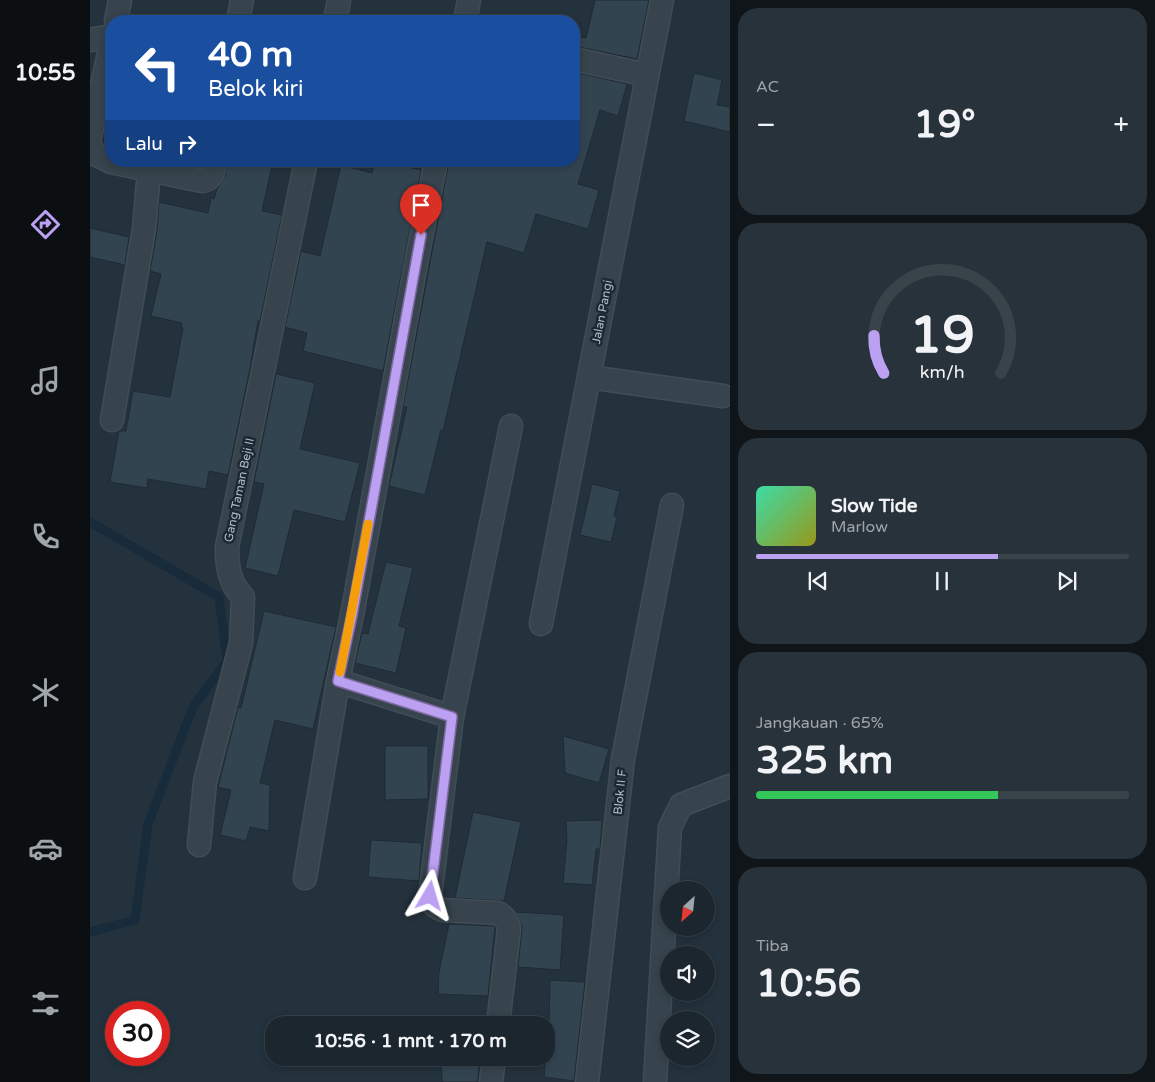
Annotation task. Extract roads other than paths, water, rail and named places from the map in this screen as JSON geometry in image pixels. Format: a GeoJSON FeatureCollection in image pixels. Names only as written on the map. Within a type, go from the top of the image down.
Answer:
{"type":"FeatureCollection","features":[{"type":"Feature","properties":{"kind":"street"},"geometry":{"type":"LineString","coordinates":[[117,15],[120,0]]}},
{"type":"Feature","properties":{"kind":"street"},"geometry":{"type":"LineString","coordinates":[[239,15],[242,0]]}},
{"type":"Feature","properties":{"kind":"street"},"geometry":{"type":"LineString","coordinates":[[336,15],[340,0]]}},
{"type":"Feature","properties":{"kind":"street"},"geometry":{"type":"LineString","coordinates":[[466,15],[469,0]]}},
{"type":"Feature","properties":{"kind":"street","name":"Jalan Pangi"},"geometry":{"type":"LineString","coordinates":[[541,624],[662,0]]}},
{"type":"Feature","properties":{"kind":"street"},"geometry":{"type":"LineString","coordinates":[[90,40],[105,37]]}},
{"type":"Feature","properties":{"kind":"street"},"geometry":{"type":"LineString","coordinates":[[580,60],[647,75]]}},
{"type":"Feature","properties":{"kind":"street"},"geometry":{"type":"LineString","coordinates":[[90,138],[105,72]]}},
{"type":"Feature","properties":{"kind":"street"},"geometry":{"type":"LineString","coordinates":[[90,146],[96,154],[105,160]]}},
{"type":"Feature","properties":{"kind":"street"},"geometry":{"type":"LineString","coordinates":[[135,167],[202,181],[207,180],[213,173],[214,167]]}},
{"type":"Feature","properties":{"kind":"street","name":"Gang Taman Beji II"},"geometry":{"type":"LineString","coordinates":[[199,845],[205,782],[241,643],[243,596],[235,589],[230,578],[227,547],[305,167]]}},
{"type":"Feature","properties":{"kind":"street"},"geometry":{"type":"LineString","coordinates":[[305,878],[338,681],[352,615],[435,167]]}},
{"type":"Feature","properties":{"kind":"street"},"geometry":{"type":"LineString","coordinates":[[112,420],[144,229],[148,170]]}},
{"type":"Feature","properties":{"kind":"street"},"geometry":{"type":"LineString","coordinates":[[589,377],[723,396]]}},
{"type":"Feature","properties":{"kind":"street"},"geometry":{"type":"LineString","coordinates":[[499,1016],[510,929],[509,923],[498,913],[442,910],[435,906],[430,896],[452,717],[511,426]]}},
{"type":"Feature","properties":{"kind":"street","name":"Blok II F"},"geometry":{"type":"LineString","coordinates":[[588,1082],[623,759],[672,505]]}},
{"type":"Feature","properties":{"kind":"street"},"geometry":{"type":"LineString","coordinates":[[338,681],[452,717]]}},
{"type":"Feature","properties":{"kind":"street"},"geometry":{"type":"LineString","coordinates":[[655,1082],[670,827],[680,805],[730,786]]}},
{"type":"Feature","properties":{"kind":"street"},"geometry":{"type":"LineString","coordinates":[[491,1082],[493,1066]]}},
{"type":"Feature","properties":{"kind":"waterway"},"geometry":{"type":"LineString","coordinates":[[90,522],[219,597],[227,661],[193,707],[148,824],[135,920],[90,932]]}}]}
